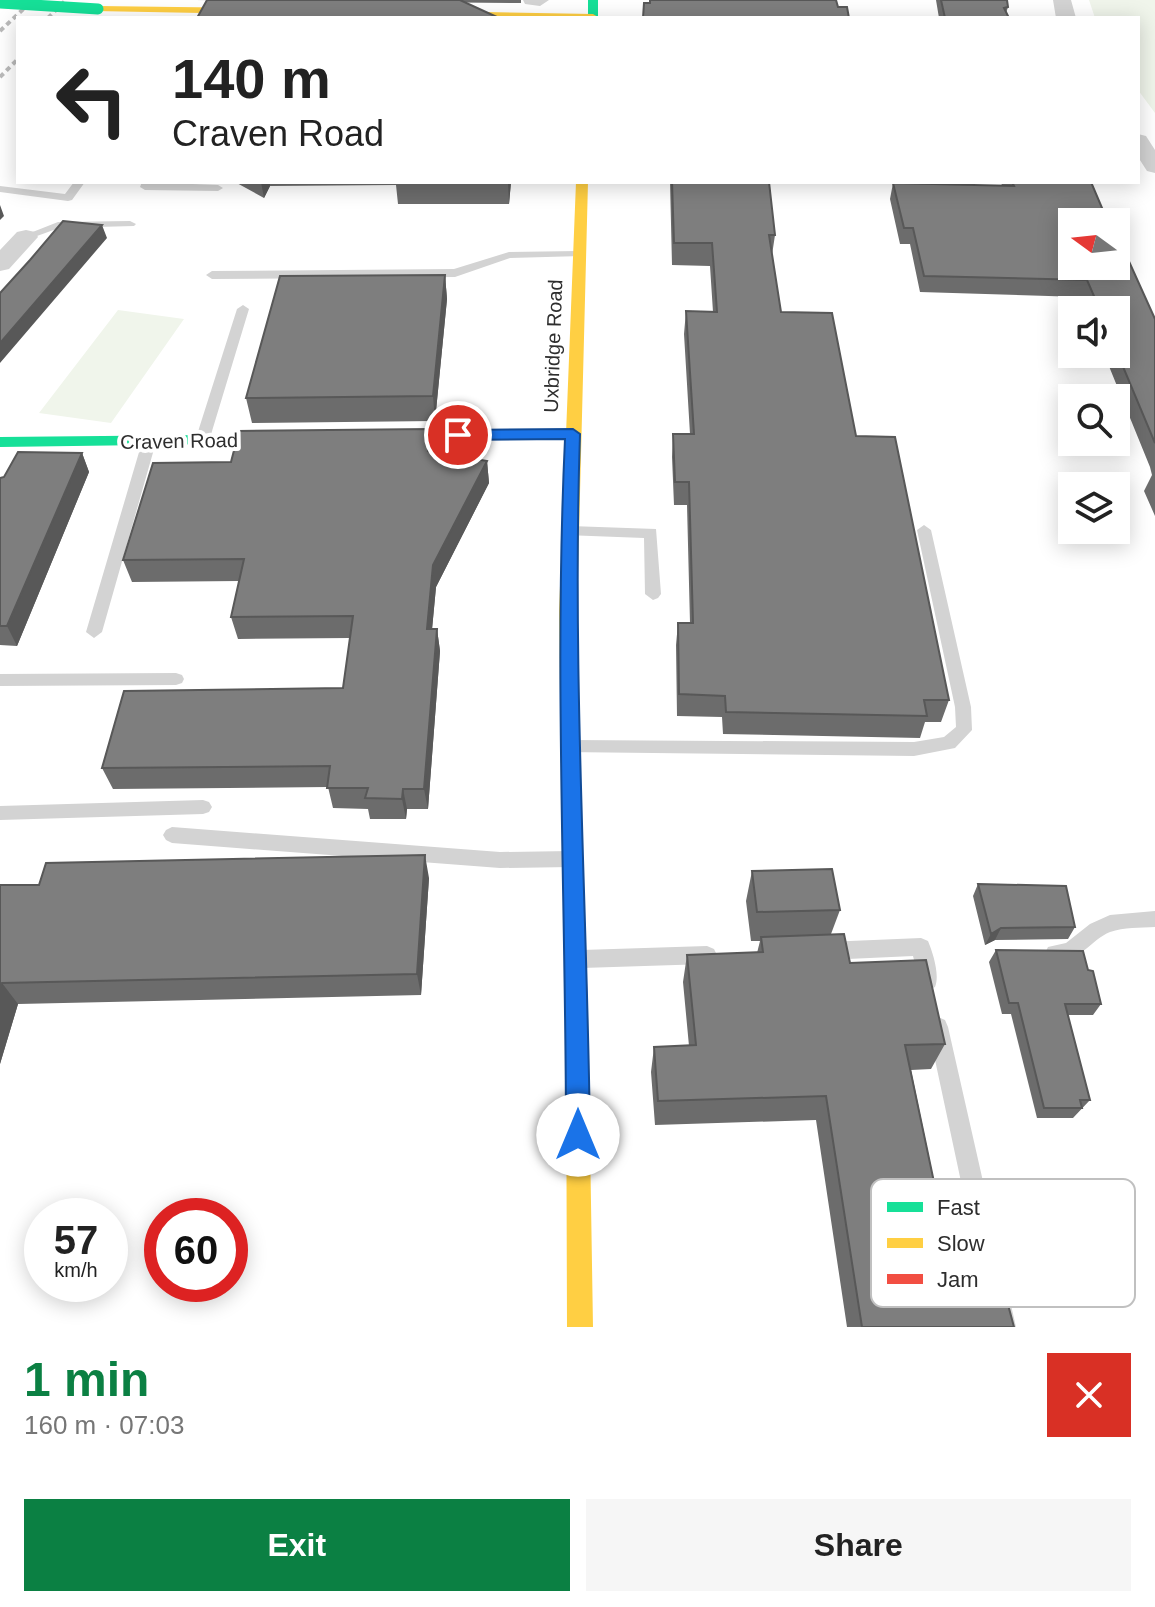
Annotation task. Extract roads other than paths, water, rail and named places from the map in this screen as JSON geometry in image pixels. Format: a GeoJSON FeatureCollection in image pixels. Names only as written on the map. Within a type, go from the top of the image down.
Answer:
{"type":"FeatureCollection","features":[{"type":"Feature","properties":{"kind":"main road"},"geometry":{"type":"LineString","coordinates":[[0,3],[217,14],[279,12]]}},
{"type":"Feature","properties":{"kind":"main road"},"geometry":{"type":"LineString","coordinates":[[421,14],[507,16]]}},
{"type":"Feature","properties":{"kind":"main road","name":"Uxbridge Road"},"geometry":{"type":"LineString","coordinates":[[580,1327],[577,959],[569,747],[569,531],[582,184]]}},
{"type":"Feature","properties":{"kind":"main road"},"geometry":{"type":"LineString","coordinates":[[353,438],[573,434]]}},
{"type":"Feature","properties":{"kind":"main road","name":"Craven Road"},"geometry":{"type":"LineString","coordinates":[[13,450],[149,442],[323,438]]}},
{"type":"Feature","properties":{"kind":"street"},"geometry":{"type":"LineString","coordinates":[[532,0],[540,0]]}},
{"type":"Feature","properties":{"kind":"street"},"geometry":{"type":"LineString","coordinates":[[1140,144],[1155,166]]}},
{"type":"Feature","properties":{"kind":"street"},"geometry":{"type":"LineString","coordinates":[[0,264],[26,237]]}},
{"type":"Feature","properties":{"kind":"lane"},"geometry":{"type":"LineString","coordinates":[[0,189],[68,198],[78,184]]}},
{"type":"Feature","properties":{"kind":"lane"},"geometry":{"type":"LineString","coordinates":[[146,184],[145,187],[218,188]]}},
{"type":"Feature","properties":{"kind":"lane"},"geometry":{"type":"LineString","coordinates":[[26,237],[58,225],[80,222],[130,224]]}},
{"type":"Feature","properties":{"kind":"lane"},"geometry":{"type":"LineString","coordinates":[[212,275],[455,273],[509,255],[578,254]]}},
{"type":"Feature","properties":{"kind":"lane"},"geometry":{"type":"LineString","coordinates":[[202,441],[243,309]]}},
{"type":"Feature","properties":{"kind":"lane"},"geometry":{"type":"LineString","coordinates":[[94,632],[149,442]]}},
{"type":"Feature","properties":{"kind":"lane"},"geometry":{"type":"LineString","coordinates":[[569,747],[914,749],[949,743],[964,730],[963,707],[924,530]]}},
{"type":"Feature","properties":{"kind":"lane"},"geometry":{"type":"LineString","coordinates":[[569,531],[651,533],[653,594]]}},
{"type":"Feature","properties":{"kind":"lane"},"geometry":{"type":"LineString","coordinates":[[0,680],[176,679]]}},
{"type":"Feature","properties":{"kind":"lane"},"geometry":{"type":"LineString","coordinates":[[0,813],[203,807]]}},
{"type":"Feature","properties":{"kind":"lane"},"geometry":{"type":"LineString","coordinates":[[172,835],[500,860],[572,859]]}},
{"type":"Feature","properties":{"kind":"lane"},"geometry":{"type":"LineString","coordinates":[[1036,952],[1073,951],[1102,926],[1155,919]]}},
{"type":"Feature","properties":{"kind":"lane"},"geometry":{"type":"LineString","coordinates":[[810,951],[921,947],[972,1179]]}},
{"type":"Feature","properties":{"kind":"lane"},"geometry":{"type":"LineString","coordinates":[[577,959],[730,954]]}},
{"type":"Feature","properties":{"kind":"lane"},"geometry":{"type":"LineString","coordinates":[[1000,1307],[1004,1327]]}},
{"type":"Feature","properties":{"kind":"railway"},"geometry":{"type":"LineString","coordinates":[[0,31],[33,0]]}},
{"type":"Feature","properties":{"kind":"railway"},"geometry":{"type":"LineString","coordinates":[[50,16],[66,0]]}},
{"type":"Feature","properties":{"kind":"railway"},"geometry":{"type":"LineString","coordinates":[[0,77],[16,61]]}}]}
